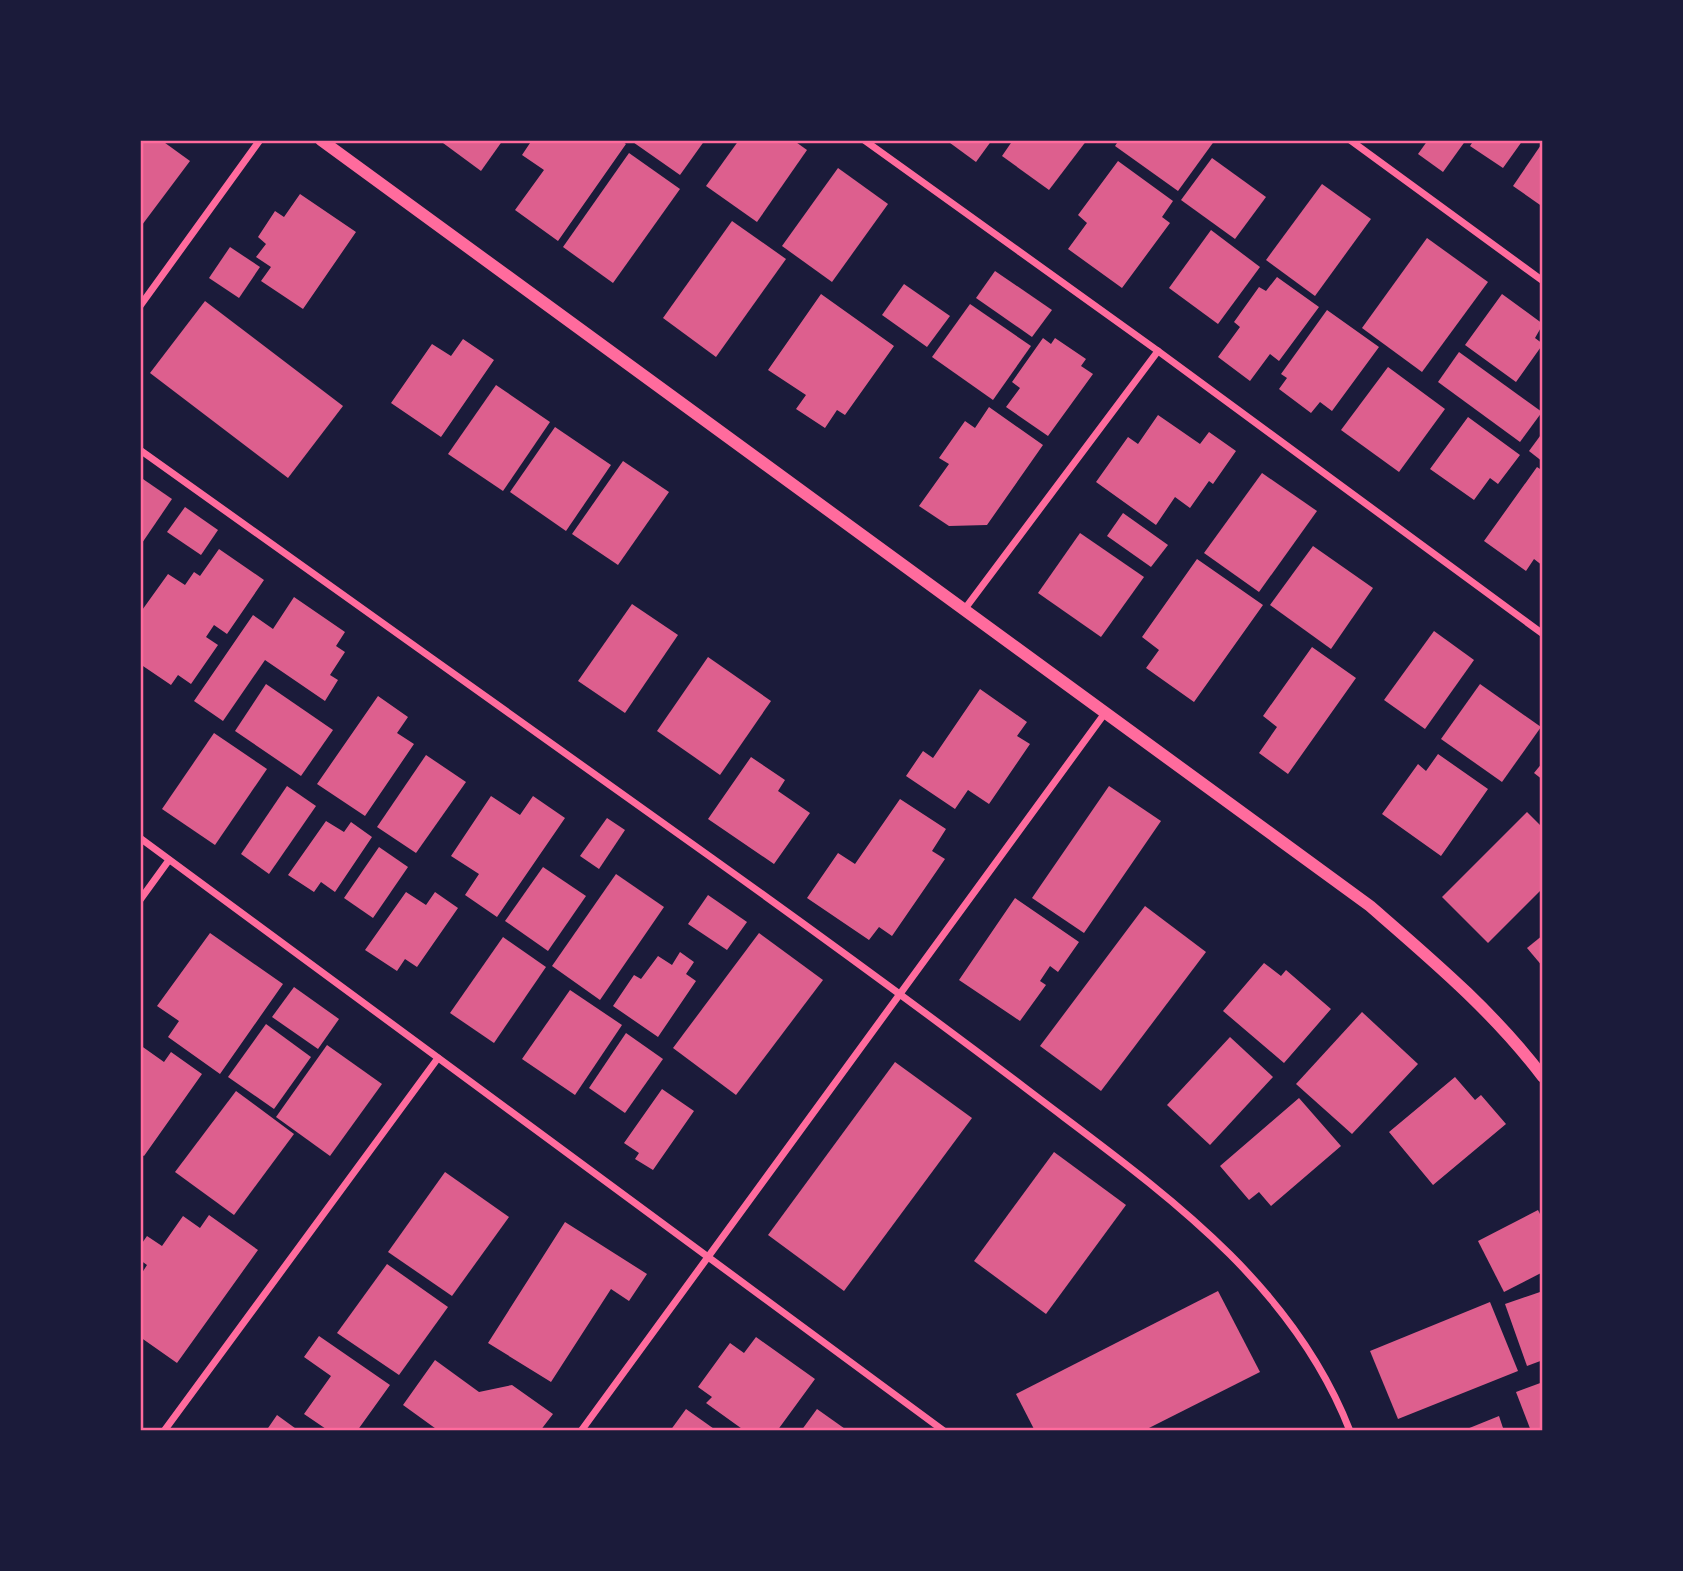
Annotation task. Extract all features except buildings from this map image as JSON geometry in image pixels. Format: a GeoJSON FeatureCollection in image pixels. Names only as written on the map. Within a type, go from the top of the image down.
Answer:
{"type":"FeatureCollection","features":[{"type":"Feature","properties":{"kind":"street"},"geometry":{"type":"LineString","coordinates":[[140,306],[260,140]]}},
{"type":"Feature","properties":{"kind":"street"},"geometry":{"type":"LineString","coordinates":[[321,140],[1370,906],[1439,966],[1523,1051],[1543,1077]]}},
{"type":"Feature","properties":{"kind":"street"},"geometry":{"type":"LineString","coordinates":[[864,140],[1158,351],[1543,634]]}},
{"type":"Feature","properties":{"kind":"street"},"geometry":{"type":"LineString","coordinates":[[1350,140],[1543,281]]}},
{"type":"Feature","properties":{"kind":"street"},"geometry":{"type":"LineString","coordinates":[[964,610],[1158,351]]}},
{"type":"Feature","properties":{"kind":"street"},"geometry":{"type":"LineString","coordinates":[[140,450],[900,993],[1175,1202],[1242,1265],[1295,1327],[1337,1397],[1350,1431]]}},
{"type":"Feature","properties":{"kind":"street"},"geometry":{"type":"LineString","coordinates":[[581,1431],[1105,713]]}},
{"type":"Feature","properties":{"kind":"street"},"geometry":{"type":"LineString","coordinates":[[140,838],[944,1431]]}},
{"type":"Feature","properties":{"kind":"street"},"geometry":{"type":"LineString","coordinates":[[140,900],[169,860]]}},
{"type":"Feature","properties":{"kind":"street"},"geometry":{"type":"LineString","coordinates":[[163,1431],[438,1058]]}}]}
